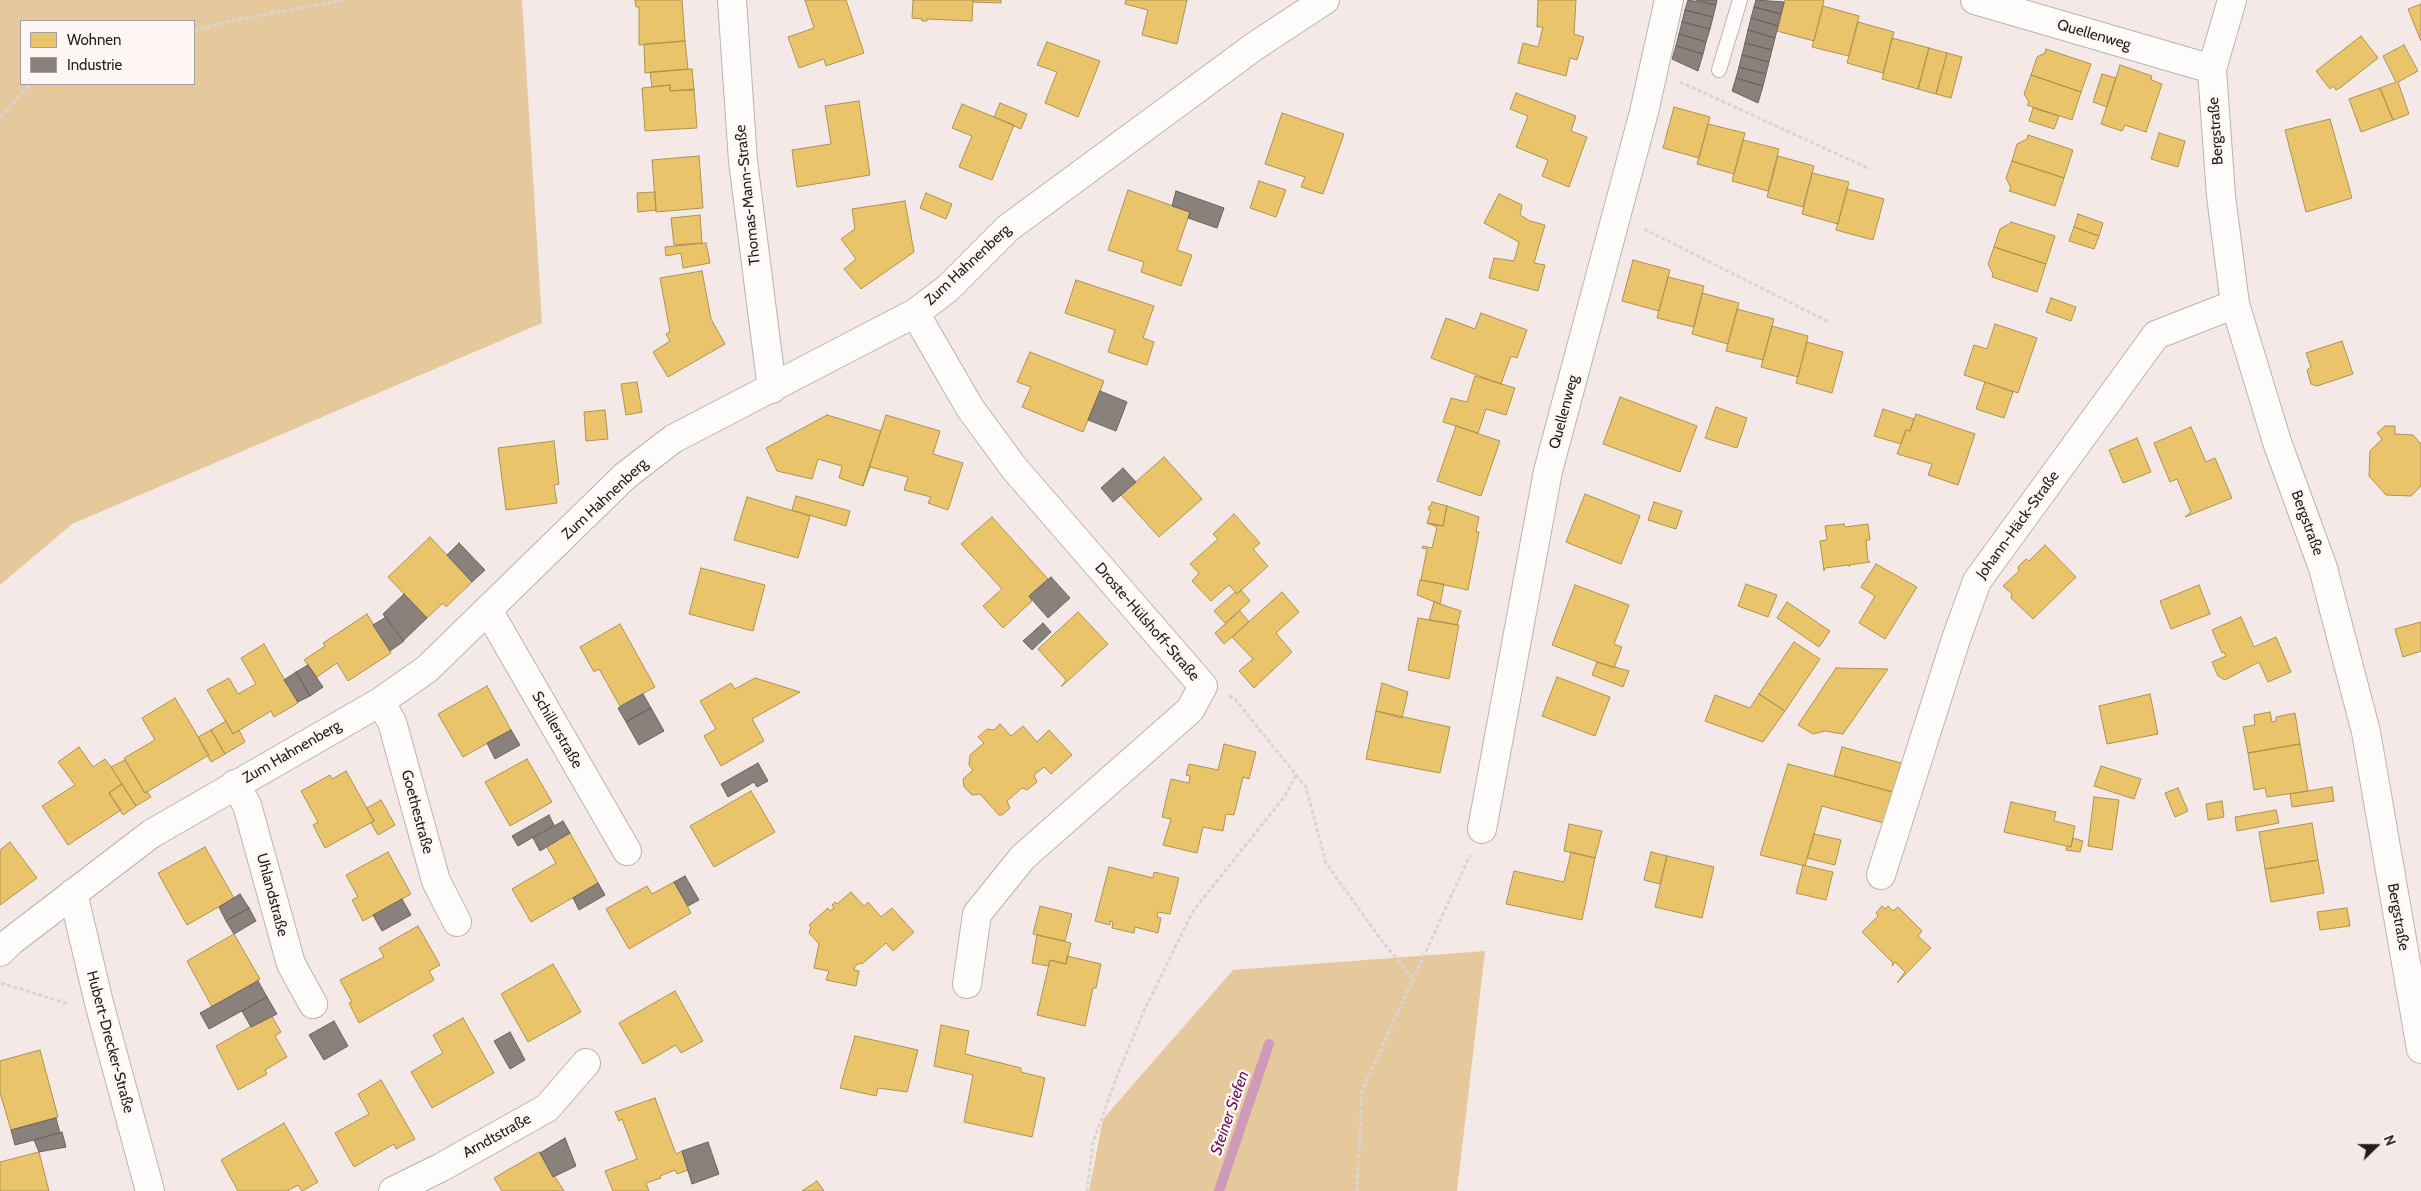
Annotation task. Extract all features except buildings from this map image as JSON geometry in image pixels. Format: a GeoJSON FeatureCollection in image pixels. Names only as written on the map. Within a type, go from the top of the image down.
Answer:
{"type":"FeatureCollection","features":[{"type":"Feature","properties":{"kind":"street","name":"Thomas-Mann-Straße"},"geometry":{"type":"LineString","coordinates":[[732,0],[743,161],[772,389]]}},
{"type":"Feature","properties":{"kind":"street","name":"Zum Hahnenberg"},"geometry":{"type":"LineString","coordinates":[[0,952],[151,834],[380,702],[427,669],[625,476],[673,440],[915,313],[948,288],[1008,228],[1255,46],[1325,0]]}},
{"type":"Feature","properties":{"kind":"street","name":"Quellenweg"},"geometry":{"type":"LineString","coordinates":[[1482,829],[1548,471],[1617,216],[1654,70],[1669,0]]}},
{"type":"Feature","properties":{"kind":"street","name":"Quellenweg"},"geometry":{"type":"LineString","coordinates":[[1975,0],[2212,69]]}},
{"type":"Feature","properties":{"kind":"street","name":"Bergstraße"},"geometry":{"type":"LineString","coordinates":[[2232,0],[2212,69],[2221,196],[2235,304],[2276,442],[2323,568],[2366,732],[2421,1049]]}},
{"type":"Feature","properties":{"kind":"street","name":"Johann-Häck-Straße"},"geometry":{"type":"LineString","coordinates":[[1881,875],[1956,639],[1977,582],[2156,335],[2235,304]]}},
{"type":"Feature","properties":{"kind":"street","name":"Droste-Hülshoff-Straße"},"geometry":{"type":"LineString","coordinates":[[915,313],[970,408],[1014,468],[1203,686],[1190,710],[1023,857],[1006,878],[978,914],[967,984]]}},
{"type":"Feature","properties":{"kind":"street","name":"Schillerstraße"},"geometry":{"type":"LineString","coordinates":[[488,610],[627,851]]}},
{"type":"Feature","properties":{"kind":"street","name":"Goethestraße"},"geometry":{"type":"LineString","coordinates":[[380,702],[392,722],[436,881],[457,922]]}},
{"type":"Feature","properties":{"kind":"street","name":"Uhlandstraße"},"geometry":{"type":"LineString","coordinates":[[235,784],[247,805],[291,964],[313,1004]]}},
{"type":"Feature","properties":{"kind":"street","name":"Hubert-Drecker-Straße"},"geometry":{"type":"LineString","coordinates":[[74,893],[102,1015],[150,1191]]}},
{"type":"Feature","properties":{"kind":"street","name":"Arndtstraße"},"geometry":{"type":"LineString","coordinates":[[393,1191],[440,1168],[547,1108],[586,1063]]}},
{"type":"Feature","properties":{"kind":"lane"},"geometry":{"type":"LineString","coordinates":[[1719,70],[1740,0]]}},
{"type":"Feature","properties":{"kind":"path"},"geometry":{"type":"LineString","coordinates":[[195,31],[230,21],[345,0]]}},
{"type":"Feature","properties":{"kind":"path"},"geometry":{"type":"LineString","coordinates":[[1654,70],[1870,169]]}},
{"type":"Feature","properties":{"kind":"path"},"geometry":{"type":"LineString","coordinates":[[0,118],[29,85]]}},
{"type":"Feature","properties":{"kind":"path"},"geometry":{"type":"LineString","coordinates":[[1617,216],[1829,322]]}},
{"type":"Feature","properties":{"kind":"path"},"geometry":{"type":"LineString","coordinates":[[1203,686],[1234,698],[1306,786],[1326,863],[1382,941],[1412,977]]}},
{"type":"Feature","properties":{"kind":"path"},"geometry":{"type":"LineString","coordinates":[[1087,1191],[1094,1142],[1116,1076],[1143,1013],[1193,911],[1285,796],[1296,775]]}},
{"type":"Feature","properties":{"kind":"path"},"geometry":{"type":"LineString","coordinates":[[1357,1191],[1362,1091],[1412,977],[1482,829]]}},
{"type":"Feature","properties":{"kind":"path"},"geometry":{"type":"LineString","coordinates":[[0,982],[102,1015]]}},
{"type":"Feature","properties":{"kind":"shaded area"},"geometry":{"type":"Polygon","coordinates":[[[0,0],[522,0],[542,323],[72,524],[0,585],[0,0]]]}},
{"type":"Feature","properties":{"kind":"shaded area"},"geometry":{"type":"Polygon","coordinates":[[[1485,951],[1457,1191],[1089,1191],[1103,1119],[1233,970],[1485,951]]]}},
{"type":"Feature","properties":{"kind":"waterway","name":"Steiner Siefen"},"geometry":{"type":"LineString","coordinates":[[1219,1191],[1269,1044]]}}]}
